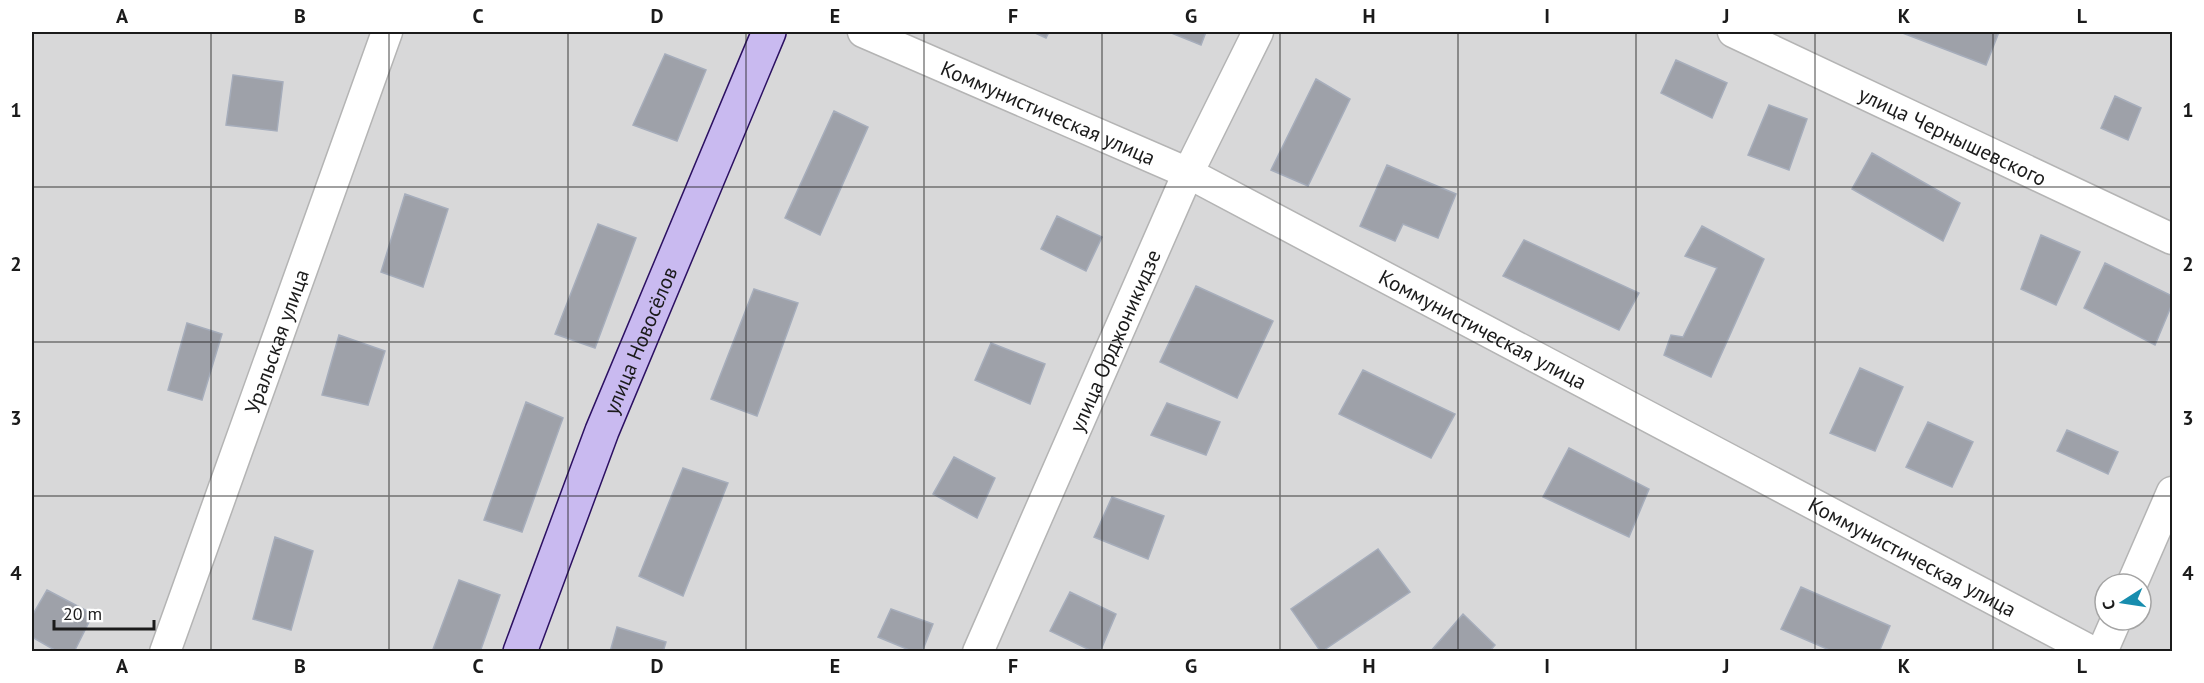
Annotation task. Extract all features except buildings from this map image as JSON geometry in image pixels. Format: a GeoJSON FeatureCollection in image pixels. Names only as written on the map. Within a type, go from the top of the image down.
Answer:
{"type":"FeatureCollection","features":[{"type":"Feature","properties":{"kind":"street","name":"Уральская улица"},"geometry":{"type":"LineString","coordinates":[[165,651],[387,32]]}},
{"type":"Feature","properties":{"kind":"street","name":"улица Новосёлов"},"geometry":{"type":"LineString","coordinates":[[519,651],[602,431],[769,32]]}},
{"type":"Feature","properties":{"kind":"street","name":"Коммунистическая улица"},"geometry":{"type":"LineString","coordinates":[[863,32],[1188,173],[2093,651]]}},
{"type":"Feature","properties":{"kind":"street","name":"улица Орджоникидзе"},"geometry":{"type":"LineString","coordinates":[[978,651],[1188,173],[1258,32]]}},
{"type":"Feature","properties":{"kind":"street","name":"улица Чернышевского"},"geometry":{"type":"LineString","coordinates":[[1733,32],[2172,239]]}},
{"type":"Feature","properties":{"kind":"street"},"geometry":{"type":"LineString","coordinates":[[2137,572],[2172,492]]}},
{"type":"Feature","properties":{"kind":"street"},"geometry":{"type":"LineString","coordinates":[[2102,651],[2111,632]]}},
{"type":"Feature","properties":{"kind":"shaded area"},"geometry":{"type":"Polygon","coordinates":[[[32,32],[2172,32],[2172,651],[32,651],[32,32]]]}}]}
